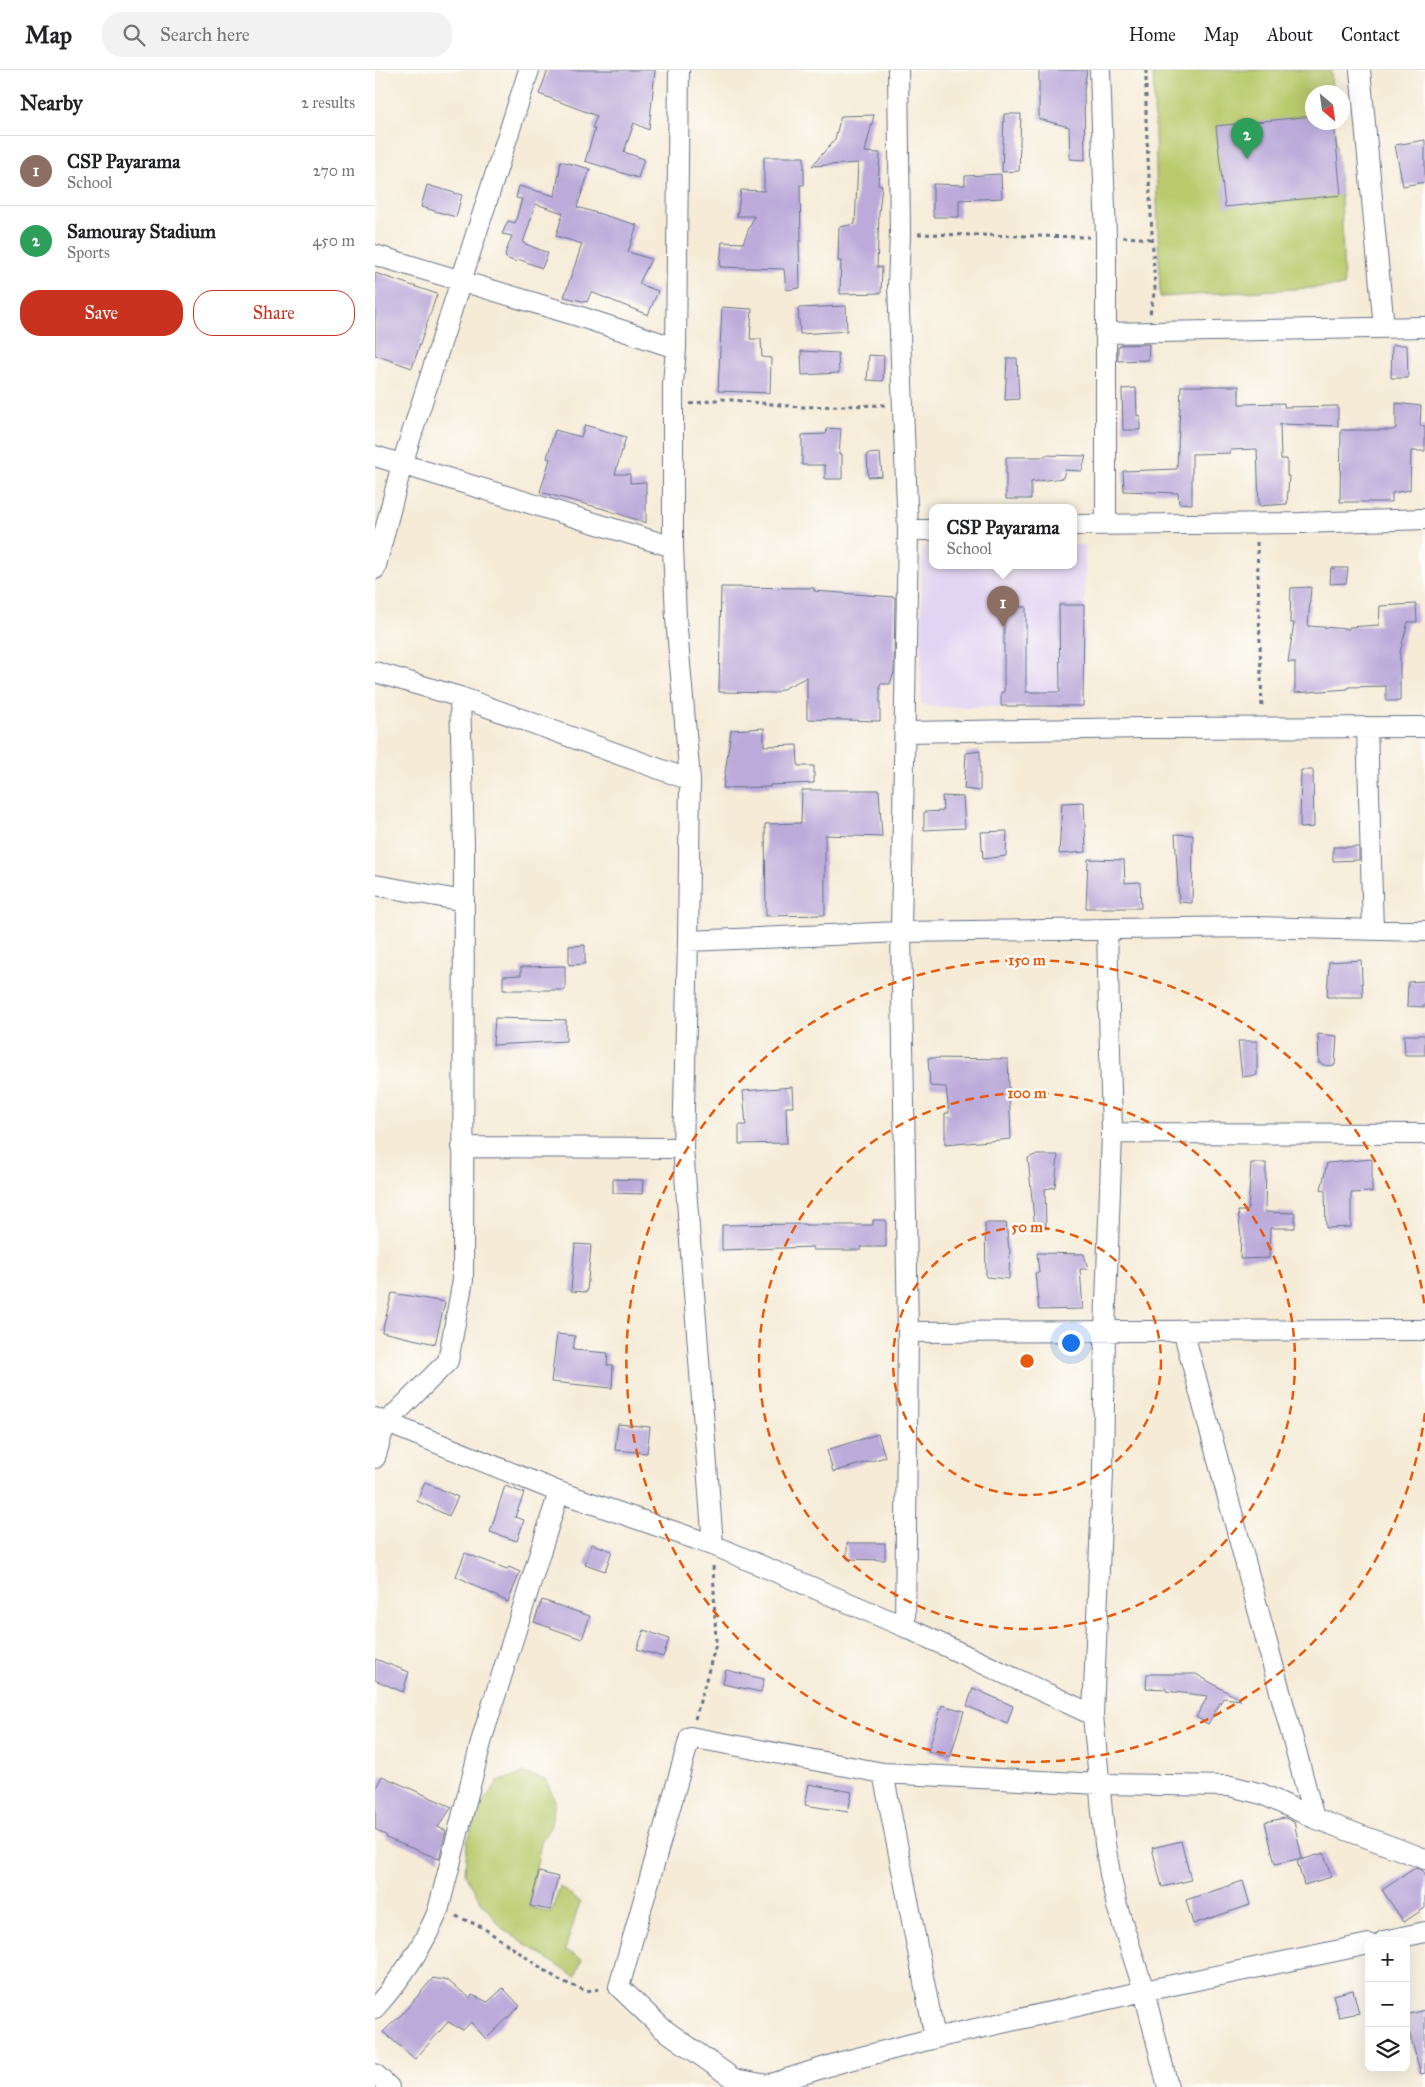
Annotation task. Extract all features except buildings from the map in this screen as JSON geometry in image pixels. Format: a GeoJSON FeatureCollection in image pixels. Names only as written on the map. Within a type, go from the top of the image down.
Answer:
{"type":"FeatureCollection","features":[{"type":"Feature","properties":{"kind":"street"},"geometry":{"type":"LineString","coordinates":[[375,569],[402,464],[529,70]]}},
{"type":"Feature","properties":{"kind":"street"},"geometry":{"type":"LineString","coordinates":[[679,70],[676,348],[673,406],[673,548],[676,618],[690,780],[683,1148],[713,1545]]}},
{"type":"Feature","properties":{"kind":"street"},"geometry":{"type":"LineString","coordinates":[[898,70],[900,234],[898,286],[908,530],[906,732],[901,932],[908,1332],[905,1627]]}},
{"type":"Feature","properties":{"kind":"street"},"geometry":{"type":"LineString","coordinates":[[1100,70],[1106,237],[1106,524]]}},
{"type":"Feature","properties":{"kind":"street"},"geometry":{"type":"LineString","coordinates":[[1360,70],[1384,328]]}},
{"type":"Feature","properties":{"kind":"street"},"geometry":{"type":"LineString","coordinates":[[375,255],[578,316],[676,348]]}},
{"type":"Feature","properties":{"kind":"street"},"geometry":{"type":"LineString","coordinates":[[1105,333],[1425,327]]}},
{"type":"Feature","properties":{"kind":"street"},"geometry":{"type":"LineString","coordinates":[[375,456],[673,548]]}},
{"type":"Feature","properties":{"kind":"street"},"geometry":{"type":"LineString","coordinates":[[1077,525],[1256,524],[1425,519]]}},
{"type":"Feature","properties":{"kind":"street"},"geometry":{"type":"LineString","coordinates":[[908,530],[929,530]]}},
{"type":"Feature","properties":{"kind":"street"},"geometry":{"type":"LineString","coordinates":[[375,672],[460,697],[690,780]]}},
{"type":"Feature","properties":{"kind":"street"},"geometry":{"type":"LineString","coordinates":[[375,1458],[380,1421],[448,1361],[463,1280],[464,847],[460,697]]}},
{"type":"Feature","properties":{"kind":"street"},"geometry":{"type":"LineString","coordinates":[[906,732],[1425,726]]}},
{"type":"Feature","properties":{"kind":"street"},"geometry":{"type":"LineString","coordinates":[[1367,727],[1373,930]]}},
{"type":"Feature","properties":{"kind":"street"},"geometry":{"type":"LineString","coordinates":[[375,885],[464,901]]}},
{"type":"Feature","properties":{"kind":"street"},"geometry":{"type":"LineString","coordinates":[[688,941],[901,932],[1251,927],[1425,931]]}},
{"type":"Feature","properties":{"kind":"street"},"geometry":{"type":"LineString","coordinates":[[1107,929],[1112,1133],[1105,1331],[1103,1472],[1093,1715],[1110,1874],[1117,1906],[1144,1991],[1168,2087]]}},
{"type":"Feature","properties":{"kind":"street"},"geometry":{"type":"LineString","coordinates":[[1112,1133],[1425,1134]]}},
{"type":"Feature","properties":{"kind":"street"},"geometry":{"type":"LineString","coordinates":[[462,1147],[683,1148]]}},
{"type":"Feature","properties":{"kind":"street"},"geometry":{"type":"LineString","coordinates":[[1183,1330],[1314,1818]]}},
{"type":"Feature","properties":{"kind":"street"},"geometry":{"type":"LineString","coordinates":[[908,1332],[1425,1330]]}},
{"type":"Feature","properties":{"kind":"street"},"geometry":{"type":"LineString","coordinates":[[380,1421],[559,1492],[713,1545],[905,1627],[1093,1715]]}},
{"type":"Feature","properties":{"kind":"street"},"geometry":{"type":"LineString","coordinates":[[375,2008],[393,1988],[427,1937],[438,1911],[483,1735],[559,1492]]}},
{"type":"Feature","properties":{"kind":"street"},"geometry":{"type":"LineString","coordinates":[[1365,1945],[1144,1991],[935,2038],[838,2063],[768,2085],[734,2079],[662,2028],[619,1987],[690,1737],[883,1773],[1100,1784],[1230,1786],[1262,1794],[1314,1818],[1425,1859]]}},
{"type":"Feature","properties":{"kind":"street"},"geometry":{"type":"LineString","coordinates":[[883,1773],[935,2038]]}},
{"type":"Feature","properties":{"kind":"street"},"geometry":{"type":"LineString","coordinates":[[1402,1937],[1425,1932]]}},
{"type":"Feature","properties":{"kind":"street"},"geometry":{"type":"LineString","coordinates":[[375,2074],[389,2087]]}},
{"type":"Feature","properties":{"kind":"path"},"geometry":{"type":"LineString","coordinates":[[1146,70],[1146,120],[1155,289],[1147,332]]}},
{"type":"Feature","properties":{"kind":"path"},"geometry":{"type":"LineString","coordinates":[[900,234],[1152,239]]}},
{"type":"Feature","properties":{"kind":"path"},"geometry":{"type":"LineString","coordinates":[[673,406],[722,398],[800,406],[903,405]]}},
{"type":"Feature","properties":{"kind":"path"},"geometry":{"type":"LineString","coordinates":[[1256,524],[1263,727]]}},
{"type":"Feature","properties":{"kind":"path"},"geometry":{"type":"LineString","coordinates":[[690,1737],[717,1644],[713,1545]]}},
{"type":"Feature","properties":{"kind":"path"},"geometry":{"type":"LineString","coordinates":[[438,1911],[459,1917],[481,1927],[559,1980],[568,1984],[586,1991],[619,1987]]}},
{"type":"Feature","properties":{"kind":"shaded area"},"geometry":{"type":"Polygon","coordinates":[[[926,545],[929,545],[929,569],[1077,569],[1077,545],[1085,545],[1084,707],[928,707],[921,702],[922,551],[926,545]]]}},
{"type":"Feature","properties":{"kind":"green space"},"geometry":{"type":"Polygon","coordinates":[[[1153,70],[1331,70],[1332,85],[1305,85],[1305,130],[1335,130],[1341,195],[1344,286],[1160,297],[1153,70]]]}},
{"type":"Feature","properties":{"kind":"green space"},"geometry":{"type":"Polygon","coordinates":[[[525,1773],[546,1780],[555,1801],[551,1825],[541,1842],[529,1907],[551,1913],[560,1887],[580,1902],[565,1950],[582,1959],[575,1977],[503,1929],[480,1900],[465,1874],[467,1842],[481,1804],[499,1781],[525,1773]]]}},
{"type":"Feature","properties":{"kind":"place","name":"Samouray Stadium"},"geometry":{"type":"Point","coordinates":[1247,159]}},
{"type":"Feature","properties":{"kind":"place","name":"CSP Payarama"},"geometry":{"type":"Point","coordinates":[1003,627]}}]}
